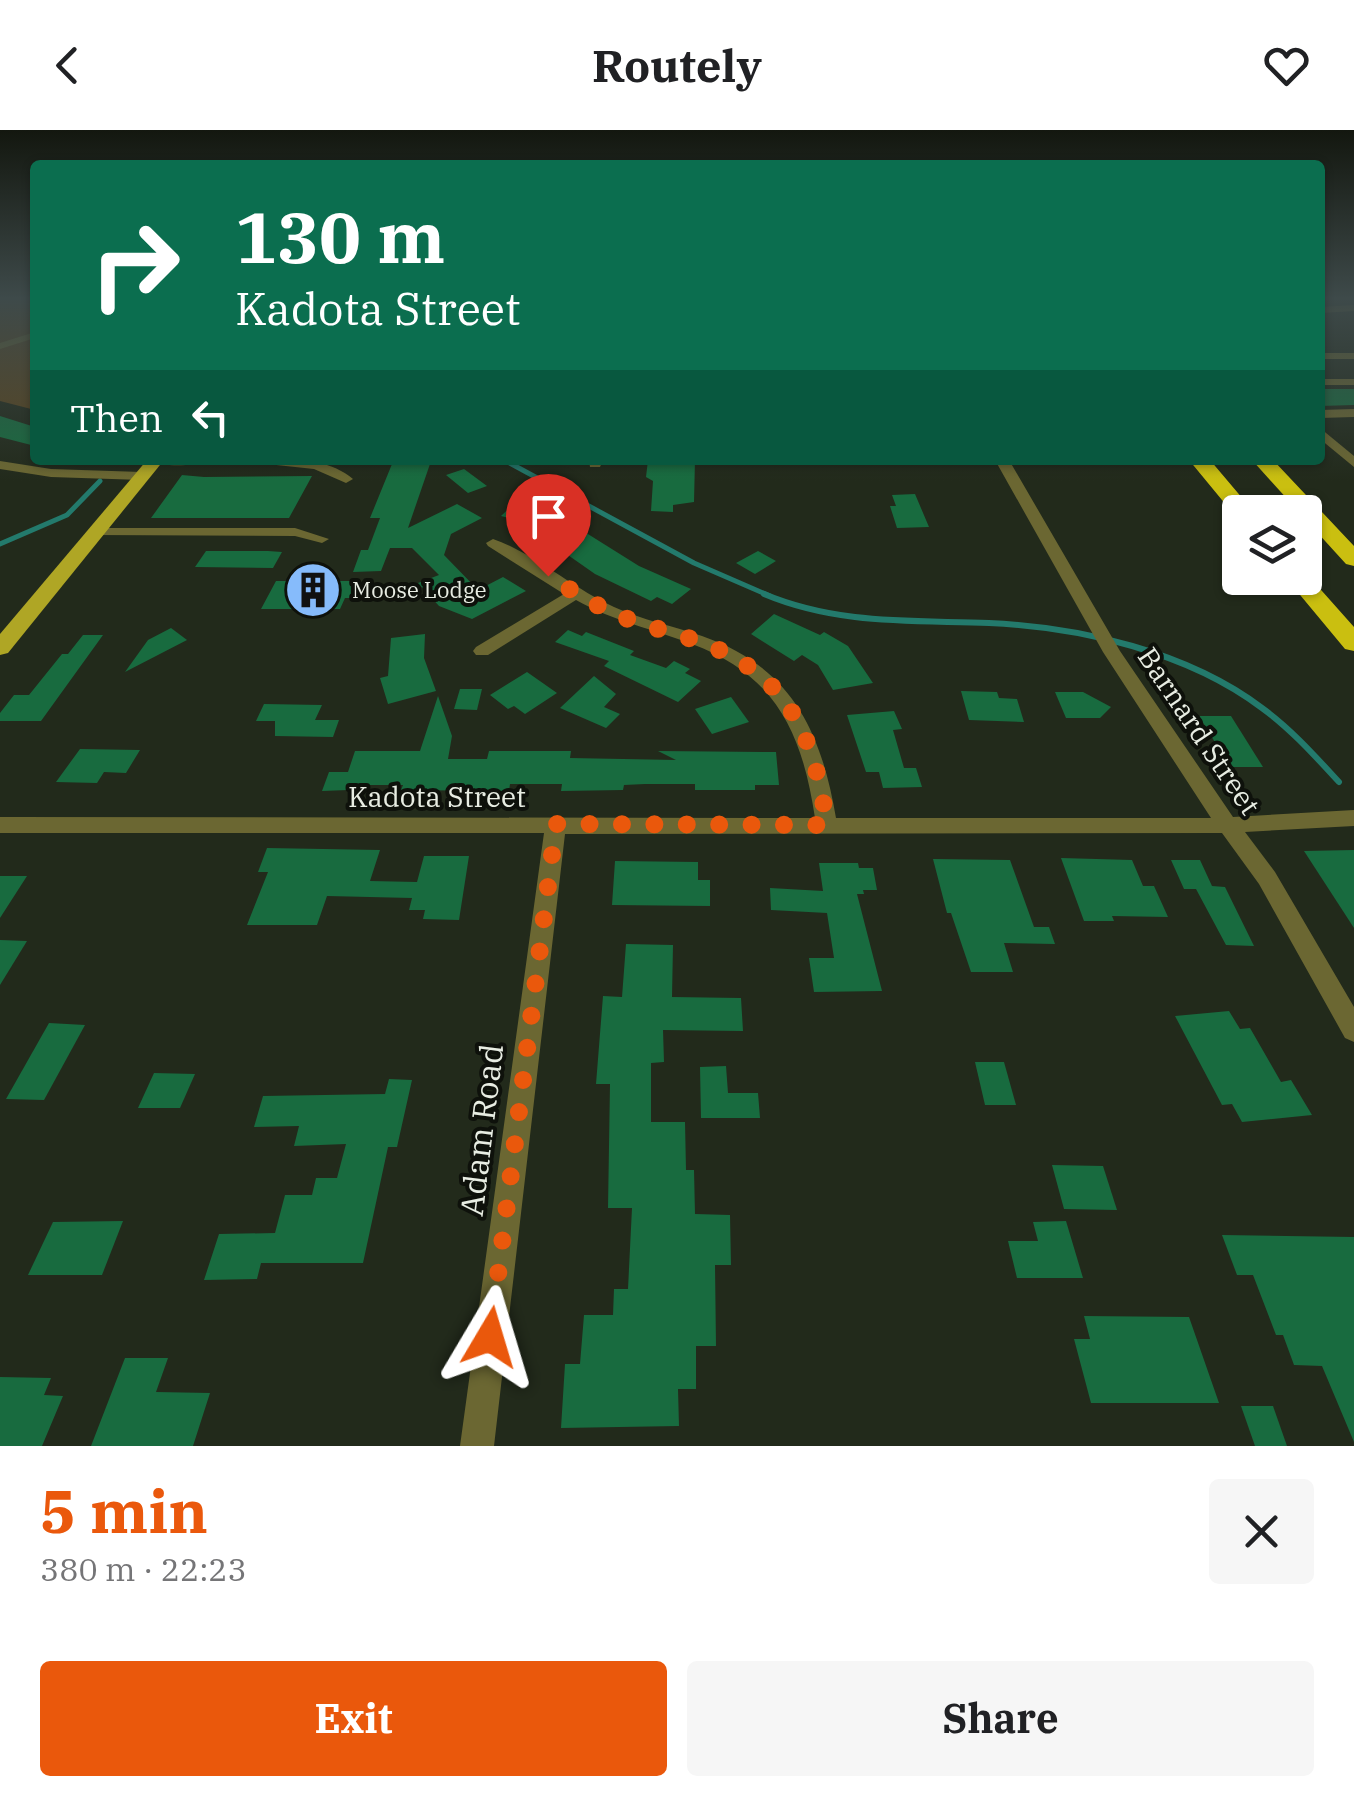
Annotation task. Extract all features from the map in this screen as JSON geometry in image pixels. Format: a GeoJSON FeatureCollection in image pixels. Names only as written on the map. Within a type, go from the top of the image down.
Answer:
{"type":"FeatureCollection","features":[{"type":"Feature","properties":{"kind":"highway"},"geometry":{"type":"LineString","coordinates":[[1203,465],[1229,495]]}},
{"type":"Feature","properties":{"kind":"highway"},"geometry":{"type":"LineString","coordinates":[[1267,465],[1354,559]]}},
{"type":"Feature","properties":{"kind":"highway"},"geometry":{"type":"LineString","coordinates":[[1313,595],[1354,643]]}},
{"type":"Feature","properties":{"kind":"main road"},"geometry":{"type":"LineString","coordinates":[[0,648],[152,465]]}},
{"type":"Feature","properties":{"kind":"street"},"geometry":{"type":"LineString","coordinates":[[1325,382],[1354,382]]}},
{"type":"Feature","properties":{"kind":"street"},"geometry":{"type":"LineString","coordinates":[[1325,414],[1354,414]]}},
{"type":"Feature","properties":{"kind":"street"},"geometry":{"type":"LineString","coordinates":[[1325,437],[1354,463]]}},
{"type":"Feature","properties":{"kind":"street"},"geometry":{"type":"LineString","coordinates":[[0,464],[50,474],[142,476]]}},
{"type":"Feature","properties":{"kind":"street"},"geometry":{"type":"LineString","coordinates":[[319,465],[346,479]]}},
{"type":"Feature","properties":{"kind":"street","name":"Barnard Street"},"geometry":{"type":"LineString","coordinates":[[1005,465],[1106,643],[1267,878],[1354,1030]]}},
{"type":"Feature","properties":{"kind":"street"},"geometry":{"type":"LineString","coordinates":[[98,532],[296,532],[322,539]]}},
{"type":"Feature","properties":{"kind":"street"},"geometry":{"type":"LineString","coordinates":[[493,543],[576,593],[627,618],[713,647],[752,669],[794,714],[808,737],[818,766],[827,825]]}},
{"type":"Feature","properties":{"kind":"street"},"geometry":{"type":"LineString","coordinates":[[482,651],[576,593]]}},
{"type":"Feature","properties":{"kind":"street","name":"Kadota Street"},"geometry":{"type":"LineString","coordinates":[[0,825],[1227,823],[1354,818]]}},
{"type":"Feature","properties":{"kind":"street","name":"Adam Road"},"geometry":{"type":"LineString","coordinates":[[477,1446],[556,824]]}},
{"type":"Feature","properties":{"kind":"shaded area"},"geometry":{"type":"Polygon","coordinates":[[[0,358],[30,358],[30,409],[0,401],[0,358]]]}},
{"type":"Feature","properties":{"kind":"building"},"geometry":{"type":"Polygon","coordinates":[[[1325,389],[1354,389],[1354,405],[1325,406],[1325,389]]]}},
{"type":"Feature","properties":{"kind":"building"},"geometry":{"type":"Polygon","coordinates":[[[0,416],[30,425],[30,445],[0,437],[0,416]]]}},
{"type":"Feature","properties":{"kind":"building"},"geometry":{"type":"Polygon","coordinates":[[[392,465],[430,465],[408,528],[457,504],[482,518],[451,534],[444,555],[478,590],[503,577],[526,591],[472,619],[439,606],[418,583],[439,575],[412,548],[390,548],[381,571],[353,572],[361,550],[368,550],[380,518],[370,518],[392,465]]]}},
{"type":"Feature","properties":{"kind":"building"},"geometry":{"type":"Polygon","coordinates":[[[647,465],[695,465],[694,502],[673,505],[673,512],[651,511],[653,481],[646,477],[647,465]]]}},
{"type":"Feature","properties":{"kind":"building"},"geometry":{"type":"Polygon","coordinates":[[[464,469],[487,486],[468,493],[446,475],[464,469]]]}},
{"type":"Feature","properties":{"kind":"building"},"geometry":{"type":"Polygon","coordinates":[[[182,475],[312,476],[289,518],[151,518],[182,475]]]}},
{"type":"Feature","properties":{"kind":"building"},"geometry":{"type":"Polygon","coordinates":[[[915,494],[929,527],[897,528],[890,506],[896,506],[892,495],[915,494]]]}},
{"type":"Feature","properties":{"kind":"building"},"geometry":{"type":"Polygon","coordinates":[[[520,498],[540,504],[639,566],[691,589],[672,604],[657,597],[651,601],[595,574],[545,539],[561,531],[501,516],[520,498]]]}},
{"type":"Feature","properties":{"kind":"building"},"geometry":{"type":"Polygon","coordinates":[[[206,551],[282,552],[273,568],[195,567],[206,551]]]}},
{"type":"Feature","properties":{"kind":"building"},"geometry":{"type":"Polygon","coordinates":[[[758,551],[776,561],[755,574],[736,563],[758,551]]]}},
{"type":"Feature","properties":{"kind":"building","name":"Moose Lodge"},"geometry":{"type":"Polygon","coordinates":[[[276,581],[358,581],[351,598],[345,598],[340,609],[261,609],[276,581]]]}},
{"type":"Feature","properties":{"kind":"building"},"geometry":{"type":"Polygon","coordinates":[[[774,614],[820,635],[824,632],[848,646],[873,683],[833,690],[818,665],[802,655],[794,661],[751,634],[774,614]]]}},
{"type":"Feature","properties":{"kind":"building"},"geometry":{"type":"Polygon","coordinates":[[[171,628],[187,640],[125,672],[148,640],[171,628]]]}},
{"type":"Feature","properties":{"kind":"building"},"geometry":{"type":"Polygon","coordinates":[[[568,630],[582,636],[586,632],[666,668],[674,661],[690,669],[685,673],[701,681],[678,702],[604,666],[609,661],[555,642],[568,630]]]}},
{"type":"Feature","properties":{"kind":"building"},"geometry":{"type":"Polygon","coordinates":[[[425,634],[424,658],[436,691],[388,704],[380,678],[388,676],[391,638],[425,634]]]}},
{"type":"Feature","properties":{"kind":"building"},"geometry":{"type":"Polygon","coordinates":[[[83,635],[103,635],[41,721],[0,721],[0,713],[14,695],[29,695],[83,635]]]}},
{"type":"Feature","properties":{"kind":"building"},"geometry":{"type":"Polygon","coordinates":[[[527,672],[557,693],[525,714],[514,706],[508,709],[490,695],[527,672]]]}},
{"type":"Feature","properties":{"kind":"building"},"geometry":{"type":"Polygon","coordinates":[[[594,676],[616,694],[604,707],[620,714],[606,728],[560,708],[594,676]]]}},
{"type":"Feature","properties":{"kind":"building"},"geometry":{"type":"Polygon","coordinates":[[[460,689],[482,689],[477,710],[454,709],[460,689]]]}},
{"type":"Feature","properties":{"kind":"building"},"geometry":{"type":"Polygon","coordinates":[[[961,691],[997,692],[999,698],[1017,699],[1024,722],[969,720],[961,691]]]}},
{"type":"Feature","properties":{"kind":"building"},"geometry":{"type":"Polygon","coordinates":[[[1055,692],[1083,692],[1111,707],[1100,718],[1066,718],[1055,692]]]}},
{"type":"Feature","properties":{"kind":"building"},"geometry":{"type":"Polygon","coordinates":[[[438,696],[452,736],[448,759],[487,759],[489,751],[571,751],[570,758],[676,760],[658,751],[776,752],[779,785],[755,785],[755,790],[695,790],[695,784],[645,784],[624,785],[623,790],[561,791],[562,784],[510,784],[509,791],[401,790],[403,785],[350,785],[348,790],[322,791],[329,772],[348,772],[355,751],[420,751],[438,696]]]}},
{"type":"Feature","properties":{"kind":"building"},"geometry":{"type":"Polygon","coordinates":[[[731,697],[749,722],[712,734],[695,709],[731,697]]]}},
{"type":"Feature","properties":{"kind":"building"},"geometry":{"type":"Polygon","coordinates":[[[264,704],[322,705],[315,720],[339,720],[333,737],[275,736],[275,721],[256,721],[264,704]]]}},
{"type":"Feature","properties":{"kind":"building"},"geometry":{"type":"Polygon","coordinates":[[[894,711],[902,729],[893,730],[904,768],[916,768],[922,787],[883,788],[879,772],[866,772],[847,715],[894,711]]]}},
{"type":"Feature","properties":{"kind":"building"},"geometry":{"type":"Polygon","coordinates":[[[1199,716],[1231,716],[1263,767],[1230,767],[1199,716]]]}},
{"type":"Feature","properties":{"kind":"building"},"geometry":{"type":"Polygon","coordinates":[[[80,749],[140,750],[126,773],[104,772],[97,783],[56,782],[80,749]]]}},
{"type":"Feature","properties":{"kind":"building"},"geometry":{"type":"Polygon","coordinates":[[[267,848],[380,850],[370,881],[417,882],[424,856],[469,856],[459,920],[423,919],[425,910],[409,910],[412,898],[327,896],[317,925],[247,925],[268,872],[258,872],[267,848]]]}},
{"type":"Feature","properties":{"kind":"building"},"geometry":{"type":"Polygon","coordinates":[[[1354,850],[1354,928],[1304,851],[1354,850]]]}},
{"type":"Feature","properties":{"kind":"building"},"geometry":{"type":"Polygon","coordinates":[[[1061,858],[1132,860],[1143,886],[1154,886],[1168,917],[1112,916],[1114,921],[1084,921],[1061,858]]]}},
{"type":"Feature","properties":{"kind":"building"},"geometry":{"type":"Polygon","coordinates":[[[933,859],[1010,860],[1034,927],[1049,927],[1055,944],[1004,943],[1013,972],[971,972],[951,913],[947,913],[933,859]]]}},
{"type":"Feature","properties":{"kind":"building"},"geometry":{"type":"Polygon","coordinates":[[[1171,860],[1200,860],[1212,886],[1225,887],[1254,946],[1226,945],[1196,889],[1184,889],[1171,860]]]}},
{"type":"Feature","properties":{"kind":"building"},"geometry":{"type":"Polygon","coordinates":[[[615,861],[698,862],[698,880],[710,880],[710,906],[612,905],[615,861]]]}},
{"type":"Feature","properties":{"kind":"building"},"geometry":{"type":"Polygon","coordinates":[[[819,863],[858,863],[859,868],[873,868],[877,890],[857,894],[882,991],[814,992],[809,958],[834,958],[827,913],[771,910],[770,888],[823,891],[819,863]]]}},
{"type":"Feature","properties":{"kind":"building"},"geometry":{"type":"Polygon","coordinates":[[[0,876],[27,876],[0,918],[0,876]]]}},
{"type":"Feature","properties":{"kind":"building"},"geometry":{"type":"Polygon","coordinates":[[[0,940],[27,941],[0,985],[0,940]]]}},
{"type":"Feature","properties":{"kind":"building"},"geometry":{"type":"Polygon","coordinates":[[[626,944],[673,945],[672,997],[741,998],[743,1031],[663,1030],[664,1062],[651,1063],[651,1122],[685,1122],[686,1170],[694,1170],[695,1214],[730,1215],[731,1265],[715,1265],[716,1346],[696,1346],[696,1389],[678,1389],[679,1426],[561,1428],[565,1364],[580,1364],[584,1315],[613,1315],[614,1289],[628,1289],[632,1208],[608,1208],[610,1084],[596,1084],[603,996],[622,997],[626,944]]]}},
{"type":"Feature","properties":{"kind":"building"},"geometry":{"type":"Polygon","coordinates":[[[1229,1011],[1240,1029],[1250,1028],[1281,1082],[1291,1080],[1312,1115],[1242,1122],[1232,1104],[1222,1105],[1175,1016],[1229,1011]]]}},
{"type":"Feature","properties":{"kind":"building"},"geometry":{"type":"Polygon","coordinates":[[[49,1023],[85,1025],[44,1100],[6,1099],[49,1023]]]}},
{"type":"Feature","properties":{"kind":"building"},"geometry":{"type":"Polygon","coordinates":[[[975,1062],[1004,1062],[1016,1105],[985,1105],[975,1062]]]}},
{"type":"Feature","properties":{"kind":"building"},"geometry":{"type":"Polygon","coordinates":[[[726,1066],[728,1093],[758,1093],[760,1118],[701,1118],[700,1067],[726,1066]]]}},
{"type":"Feature","properties":{"kind":"building"},"geometry":{"type":"Polygon","coordinates":[[[154,1073],[195,1074],[180,1108],[138,1108],[154,1073]]]}},
{"type":"Feature","properties":{"kind":"building"},"geometry":{"type":"Polygon","coordinates":[[[389,1079],[412,1080],[397,1147],[388,1147],[363,1263],[261,1263],[257,1279],[204,1280],[219,1234],[275,1233],[285,1195],[312,1195],[316,1178],[337,1178],[346,1144],[294,1146],[299,1126],[254,1127],[263,1096],[385,1094],[389,1079]]]}},
{"type":"Feature","properties":{"kind":"building"},"geometry":{"type":"Polygon","coordinates":[[[1052,1165],[1103,1166],[1117,1210],[1064,1209],[1052,1165]]]}},
{"type":"Feature","properties":{"kind":"building"},"geometry":{"type":"Polygon","coordinates":[[[123,1221],[102,1275],[28,1275],[53,1222],[123,1221]]]}},
{"type":"Feature","properties":{"kind":"building"},"geometry":{"type":"Polygon","coordinates":[[[1066,1221],[1083,1278],[1017,1278],[1008,1241],[1038,1241],[1033,1222],[1066,1221]]]}},
{"type":"Feature","properties":{"kind":"building"},"geometry":{"type":"Polygon","coordinates":[[[1222,1235],[1354,1237],[1354,1442],[1322,1366],[1294,1365],[1283,1335],[1276,1335],[1253,1275],[1237,1275],[1222,1235]]]}},
{"type":"Feature","properties":{"kind":"building"},"geometry":{"type":"Polygon","coordinates":[[[1084,1316],[1189,1317],[1219,1403],[1091,1403],[1074,1339],[1090,1339],[1084,1316]]]}},
{"type":"Feature","properties":{"kind":"building"},"geometry":{"type":"Polygon","coordinates":[[[125,1358],[168,1358],[156,1392],[210,1393],[193,1446],[91,1446],[125,1358]]]}},
{"type":"Feature","properties":{"kind":"building"},"geometry":{"type":"Polygon","coordinates":[[[0,1377],[51,1378],[44,1395],[63,1396],[42,1446],[0,1446],[0,1377]]]}},
{"type":"Feature","properties":{"kind":"building"},"geometry":{"type":"Polygon","coordinates":[[[1241,1406],[1273,1406],[1287,1446],[1255,1446],[1241,1406]]]}},
{"type":"Feature","properties":{"kind":"waterway"},"geometry":{"type":"LineString","coordinates":[[513,465],[694,563],[770,596]]}},
{"type":"Feature","properties":{"kind":"waterway"},"geometry":{"type":"LineString","coordinates":[[0,544],[67,515],[100,481]]}},
{"type":"Feature","properties":{"kind":"waterway"},"geometry":{"type":"LineString","coordinates":[[764,594],[847,616],[1024,626],[1132,646],[1233,688],[1283,725],[1339,782]]}},
{"type":"Feature","properties":{"kind":"place","name":"Moose Lodge"},"geometry":{"type":"Point","coordinates":[313,590]}},
{"type":"Feature","properties":{"kind":"route"},"geometry":{"type":"LineString","coordinates":[[490,1337],[556,824],[827,825],[818,766],[808,737],[776,692],[752,669],[699,641],[610,611],[548,576]]}}]}
